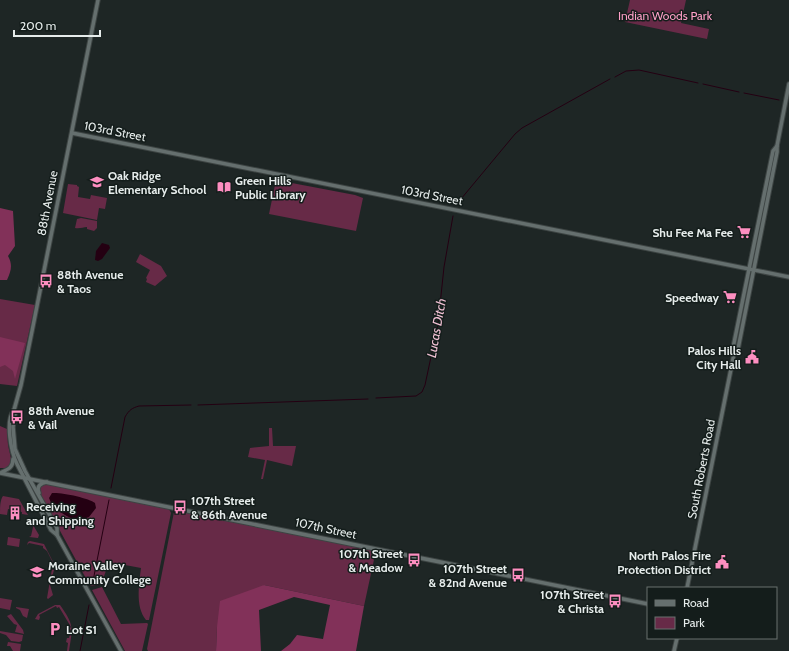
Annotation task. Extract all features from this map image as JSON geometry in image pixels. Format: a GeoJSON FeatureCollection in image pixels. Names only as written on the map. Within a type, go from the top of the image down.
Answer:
{"type":"FeatureCollection","features":[{"type":"Feature","properties":{"kind":"street","name":"88th Avenue"},"geometry":{"type":"LineString","coordinates":[[57,535],[51,530],[13,458],[9,426],[31,339],[98,0]]}},
{"type":"Feature","properties":{"kind":"street","name":"South Roberts Road"},"geometry":{"type":"LineString","coordinates":[[734,354],[738,349],[789,84]]}},
{"type":"Feature","properties":{"kind":"street","name":"103rd Street"},"geometry":{"type":"LineString","coordinates":[[72,133],[789,277]]}},
{"type":"Feature","properties":{"kind":"street","name":"South Roberts Road"},"geometry":{"type":"LineString","coordinates":[[687,587],[773,150],[777,146]]}},
{"type":"Feature","properties":{"kind":"street","name":"88th Avenue"},"geometry":{"type":"LineString","coordinates":[[14,410],[15,414],[13,427],[15,449],[28,478],[57,528],[57,535]]}},
{"type":"Feature","properties":{"kind":"street"},"geometry":{"type":"LineString","coordinates":[[0,472],[9,470],[13,463],[13,458]]}},
{"type":"Feature","properties":{"kind":"street","name":"107th Street"},"geometry":{"type":"LineString","coordinates":[[0,472],[647,604]]}},
{"type":"Feature","properties":{"kind":"street"},"geometry":{"type":"LineString","coordinates":[[39,498],[39,486],[43,483],[50,482]]}},
{"type":"Feature","properties":{"kind":"street"},"geometry":{"type":"LineString","coordinates":[[57,535],[121,651]]}},
{"type":"Feature","properties":{"kind":"street"},"geometry":{"type":"LineString","coordinates":[[674,651],[677,639]]}},
{"type":"Feature","properties":{"kind":"green space","name":"Indian Woods Park"},"geometry":{"type":"Polygon","coordinates":[[[630,0],[686,0],[681,23],[709,29],[707,39],[625,22],[630,0]]]}},
{"type":"Feature","properties":{"kind":"green space"},"geometry":{"type":"Polygon","coordinates":[[[276,180],[355,195],[363,198],[356,231],[269,214],[276,180]]]}},
{"type":"Feature","properties":{"kind":"green space"},"geometry":{"type":"Polygon","coordinates":[[[68,184],[77,185],[79,187],[78,197],[90,199],[91,195],[107,198],[105,209],[99,208],[97,220],[63,213],[68,184]]]}},
{"type":"Feature","properties":{"kind":"green space"},"geometry":{"type":"Polygon","coordinates":[[[81,218],[97,221],[97,228],[94,231],[87,229],[87,227],[75,228],[77,219],[81,218]]]}},
{"type":"Feature","properties":{"kind":"green space"},"geometry":{"type":"Polygon","coordinates":[[[140,254],[161,266],[167,276],[155,286],[146,282],[146,278],[150,270],[136,262],[140,254]]]}},
{"type":"Feature","properties":{"kind":"green space"},"geometry":{"type":"Polygon","coordinates":[[[0,299],[35,305],[17,386],[0,384],[0,299]]]}},
{"type":"Feature","properties":{"kind":"green space"},"geometry":{"type":"Polygon","coordinates":[[[0,426],[7,429],[8,445],[12,463],[7,468],[0,468],[0,426]]]}},
{"type":"Feature","properties":{"kind":"green space"},"geometry":{"type":"Polygon","coordinates":[[[269,428],[272,428],[273,446],[296,446],[292,466],[267,460],[263,479],[261,479],[265,460],[248,457],[250,448],[269,446],[269,428]]]}},
{"type":"Feature","properties":{"kind":"green space"},"geometry":{"type":"Polygon","coordinates":[[[46,484],[169,509],[171,513],[149,620],[146,620],[140,609],[139,588],[141,568],[109,562],[102,582],[99,585],[91,586],[89,584],[40,494],[39,488],[46,484]]]}},
{"type":"Feature","properties":{"kind":"green space"},"geometry":{"type":"Polygon","coordinates":[[[3,496],[19,499],[28,515],[8,509],[7,515],[0,514],[3,496]]]}},
{"type":"Feature","properties":{"kind":"green space"},"geometry":{"type":"Polygon","coordinates":[[[177,510],[374,551],[375,555],[364,606],[264,585],[217,627],[216,651],[148,651],[147,649],[174,512],[177,510]]]}},
{"type":"Feature","properties":{"kind":"green space"},"geometry":{"type":"Polygon","coordinates":[[[30,520],[39,535],[38,538],[29,537],[31,536],[33,527],[30,520]]]}},
{"type":"Feature","properties":{"kind":"green space"},"geometry":{"type":"Polygon","coordinates":[[[8,537],[20,539],[19,547],[7,545],[8,537]]]}},
{"type":"Feature","properties":{"kind":"green space"},"geometry":{"type":"Polygon","coordinates":[[[30,541],[44,544],[55,566],[50,585],[53,595],[48,599],[53,563],[43,546],[29,543],[27,545],[30,541]]]}},
{"type":"Feature","properties":{"kind":"green space"},"geometry":{"type":"Polygon","coordinates":[[[102,587],[121,624],[148,624],[142,651],[125,651],[92,590],[102,587]]]}},
{"type":"Feature","properties":{"kind":"green space"},"geometry":{"type":"Polygon","coordinates":[[[0,598],[12,600],[10,610],[0,608],[0,598]]]}},
{"type":"Feature","properties":{"kind":"green space"},"geometry":{"type":"Polygon","coordinates":[[[55,605],[60,605],[70,622],[72,631],[69,651],[67,651],[68,643],[66,642],[67,638],[69,638],[71,630],[69,629],[71,627],[59,607],[57,608],[56,606],[39,615],[39,620],[35,619],[38,614],[55,605]]]}},
{"type":"Feature","properties":{"kind":"green space"},"geometry":{"type":"Polygon","coordinates":[[[16,607],[29,609],[27,618],[23,616],[20,610],[16,607]]]}},
{"type":"Feature","properties":{"kind":"green space"},"geometry":{"type":"Polygon","coordinates":[[[11,614],[23,630],[24,634],[15,632],[17,625],[14,624],[7,616],[11,614]]]}},
{"type":"Feature","properties":{"kind":"green space"},"geometry":{"type":"Polygon","coordinates":[[[0,631],[23,635],[22,641],[11,641],[6,635],[0,633],[0,631]]]}},
{"type":"Feature","properties":{"kind":"green space"},"geometry":{"type":"Polygon","coordinates":[[[8,642],[21,644],[20,651],[13,651],[10,646],[7,646],[8,642]]]}},
{"type":"Feature","properties":{"kind":"shaded area"},"geometry":{"type":"Polygon","coordinates":[[[0,208],[13,211],[15,246],[8,256],[11,262],[11,268],[7,280],[0,280],[0,208]]]}},
{"type":"Feature","properties":{"kind":"shaded area"},"geometry":{"type":"Polygon","coordinates":[[[102,243],[109,245],[110,248],[102,259],[98,261],[95,260],[96,251],[102,243]]]}},
{"type":"Feature","properties":{"kind":"shaded area"},"geometry":{"type":"Polygon","coordinates":[[[0,337],[25,343],[15,379],[13,371],[5,365],[0,367],[0,337]]]}},
{"type":"Feature","properties":{"kind":"shaded area"},"geometry":{"type":"Polygon","coordinates":[[[52,493],[68,494],[87,499],[95,503],[96,508],[89,517],[78,521],[65,515],[54,506],[49,498],[52,493]]]}},
{"type":"Feature","properties":{"kind":"shaded area"},"geometry":{"type":"Polygon","coordinates":[[[264,585],[364,606],[356,651],[281,651],[290,644],[297,635],[323,639],[330,605],[294,597],[259,610],[261,651],[216,651],[220,601],[264,585]]]}},
{"type":"Feature","properties":{"kind":"waterway","name":"Lucas Ditch"},"geometry":{"type":"LineString","coordinates":[[615,77],[626,71],[639,70],[698,83]]}},
{"type":"Feature","properties":{"kind":"waterway","name":"Lucas Ditch"},"geometry":{"type":"LineString","coordinates":[[456,205],[515,134],[522,128],[610,79]]}},
{"type":"Feature","properties":{"kind":"waterway","name":"Lucas Ditch"},"geometry":{"type":"LineString","coordinates":[[703,84],[739,92]]}},
{"type":"Feature","properties":{"kind":"waterway","name":"Lucas Ditch"},"geometry":{"type":"LineString","coordinates":[[744,93],[779,100]]}},
{"type":"Feature","properties":{"kind":"waterway","name":"Lucas Ditch"},"geometry":{"type":"LineString","coordinates":[[376,398],[416,396],[422,392],[425,385],[438,324],[444,267],[453,216]]}},
{"type":"Feature","properties":{"kind":"waterway","name":"Lucas Ditch"},"geometry":{"type":"LineString","coordinates":[[198,405],[368,399]]}},
{"type":"Feature","properties":{"kind":"waterway","name":"Lucas Ditch"},"geometry":{"type":"LineString","coordinates":[[111,488],[125,417],[129,411],[139,406],[191,405]]}},
{"type":"Feature","properties":{"kind":"waterway","name":"Lucas Ditch"},"geometry":{"type":"LineString","coordinates":[[93,581],[109,500]]}},
{"type":"Feature","properties":{"kind":"waterway","name":"Lucas Ditch"},"geometry":{"type":"LineString","coordinates":[[80,651],[89,605]]}},
{"type":"Feature","properties":{"kind":"place","name":"Oak Ridge Elementary School"},"geometry":{"type":"Point","coordinates":[97,182]}},
{"type":"Feature","properties":{"kind":"place","name":"Green Hills Public Library"},"geometry":{"type":"Point","coordinates":[224,187]}},
{"type":"Feature","properties":{"kind":"place","name":"Shu Fee Ma Fee"},"geometry":{"type":"Point","coordinates":[744,232]}},
{"type":"Feature","properties":{"kind":"place","name":"88th Avenue & Taos"},"geometry":{"type":"Point","coordinates":[46,281]}},
{"type":"Feature","properties":{"kind":"place","name":"Speedway"},"geometry":{"type":"Point","coordinates":[730,297]}},
{"type":"Feature","properties":{"kind":"place","name":"Palos Hills City Hall"},"geometry":{"type":"Point","coordinates":[752,357]}},
{"type":"Feature","properties":{"kind":"place","name":"88th Avenue & Vail"},"geometry":{"type":"Point","coordinates":[17,417]}},
{"type":"Feature","properties":{"kind":"place","name":"107th Street & 86th Avenue"},"geometry":{"type":"Point","coordinates":[180,507]}},
{"type":"Feature","properties":{"kind":"place","name":"Receiving and Shipping"},"geometry":{"type":"Point","coordinates":[15,513]}},
{"type":"Feature","properties":{"kind":"place","name":"107th Street & Meadow"},"geometry":{"type":"Point","coordinates":[414,560]}},
{"type":"Feature","properties":{"kind":"place","name":"North Palos Fire Protection District"},"geometry":{"type":"Point","coordinates":[722,562]}},
{"type":"Feature","properties":{"kind":"place","name":"Moraine Valley Community College"},"geometry":{"type":"Point","coordinates":[37,572]}},
{"type":"Feature","properties":{"kind":"place","name":"107th Street & 82nd Avenue"},"geometry":{"type":"Point","coordinates":[518,575]}},
{"type":"Feature","properties":{"kind":"place","name":"107th Street & Christa"},"geometry":{"type":"Point","coordinates":[615,601]}},
{"type":"Feature","properties":{"kind":"place","name":"Lot S1"},"geometry":{"type":"Point","coordinates":[55,629]}}]}
